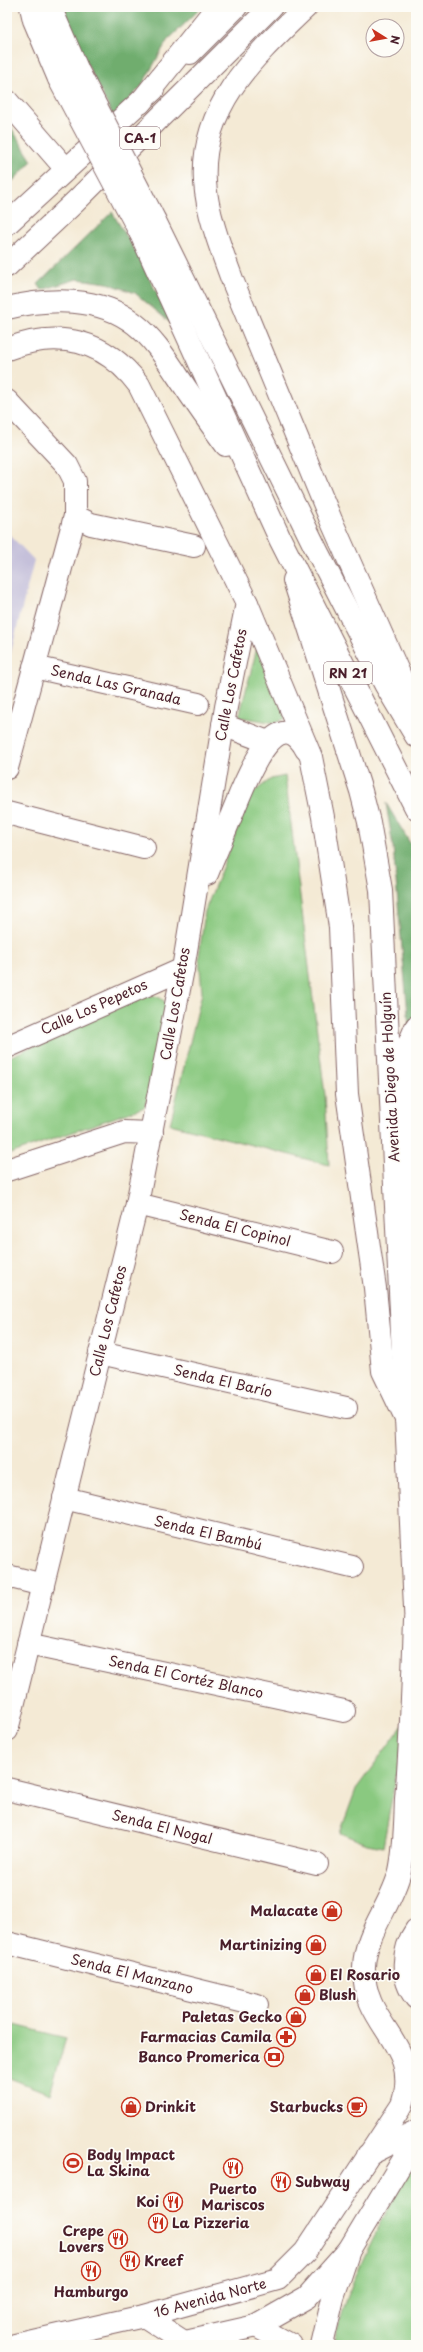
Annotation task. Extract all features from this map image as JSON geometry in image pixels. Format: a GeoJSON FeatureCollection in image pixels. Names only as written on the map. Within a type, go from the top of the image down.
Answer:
{"type":"FeatureCollection","features":[{"type":"Feature","properties":{"kind":"main road"},"geometry":{"type":"LineString","coordinates":[[31,7],[34,20],[69,75],[385,684],[416,736]]}},
{"type":"Feature","properties":{"kind":"main road"},"geometry":{"type":"LineString","coordinates":[[50,7],[69,75]]}},
{"type":"Feature","properties":{"kind":"main road"},"geometry":{"type":"LineString","coordinates":[[140,103],[217,7]]}},
{"type":"Feature","properties":{"kind":"main road","name":"CA-1"},"geometry":{"type":"LineString","coordinates":[[7,224],[140,103],[236,7]]}},
{"type":"Feature","properties":{"kind":"main road","name":"CA-1"},"geometry":{"type":"LineString","coordinates":[[7,266],[75,202],[271,7]]}},
{"type":"Feature","properties":{"kind":"main road"},"geometry":{"type":"LineString","coordinates":[[306,7],[259,53],[241,73],[228,92],[217,113],[211,133],[206,158],[205,183],[220,246],[233,282],[331,520],[416,712]]}},
{"type":"Feature","properties":{"kind":"main road"},"geometry":{"type":"LineString","coordinates":[[7,100],[66,169]]}},
{"type":"Feature","properties":{"kind":"main road"},"geometry":{"type":"LineString","coordinates":[[148,227],[258,492]]}},
{"type":"Feature","properties":{"kind":"main road"},"geometry":{"type":"LineString","coordinates":[[7,308],[27,303],[81,302],[109,310],[134,322],[157,346],[258,492]]}},
{"type":"Feature","properties":{"kind":"main road"},"geometry":{"type":"LineString","coordinates":[[7,350],[38,340],[74,341],[100,350],[131,374],[139,385],[247,603],[311,757],[323,817],[340,927],[347,1094],[375,1288],[383,1371],[407,1421]]}},
{"type":"Feature","properties":{"kind":"main road"},"geometry":{"type":"LineString","coordinates":[[7,400],[67,465],[75,481],[74,516],[7,768]]}},
{"type":"Feature","properties":{"kind":"main road","name":"RN 21"},"geometry":{"type":"LineString","coordinates":[[258,492],[280,539],[416,808]]}},
{"type":"Feature","properties":{"kind":"main road"},"geometry":{"type":"LineString","coordinates":[[74,516],[91,524],[194,546]]}},
{"type":"Feature","properties":{"kind":"main road","name":"Avenida Diego de Holguín"},"geometry":{"type":"LineString","coordinates":[[280,539],[361,791],[369,822],[381,890],[416,1629]]}},
{"type":"Feature","properties":{"kind":"main road","name":"Calle Los Cafetos"},"geometry":{"type":"LineString","coordinates":[[7,1730],[137,1204],[152,1133],[182,969],[223,725],[247,603]]}},
{"type":"Feature","properties":{"kind":"main road","name":"Senda Las Granada"},"geometry":{"type":"LineString","coordinates":[[34,667],[198,704]]}},
{"type":"Feature","properties":{"kind":"main road"},"geometry":{"type":"LineString","coordinates":[[223,725],[268,742],[278,735],[294,735],[303,744],[311,757]]}},
{"type":"Feature","properties":{"kind":"main road","name":"Calle Los Cafetos"},"geometry":{"type":"LineString","coordinates":[[192,909],[250,770],[268,742]]}},
{"type":"Feature","properties":{"kind":"main road"},"geometry":{"type":"LineString","coordinates":[[7,813],[144,848]]}},
{"type":"Feature","properties":{"kind":"main road","name":"Calle Los Pepetos"},"geometry":{"type":"LineString","coordinates":[[7,1047],[182,969]]}},
{"type":"Feature","properties":{"kind":"main road","name":"Avenida Diego de Holguín"},"geometry":{"type":"LineString","coordinates":[[416,1026],[407,1048],[416,1278]]}},
{"type":"Feature","properties":{"kind":"main road"},"geometry":{"type":"LineString","coordinates":[[7,1170],[124,1132],[152,1133]]}},
{"type":"Feature","properties":{"kind":"main road","name":"Senda El Copinol"},"geometry":{"type":"LineString","coordinates":[[137,1204],[332,1252]]}},
{"type":"Feature","properties":{"kind":"main road","name":"Senda El Barío"},"geometry":{"type":"LineString","coordinates":[[100,1353],[346,1408]]}},
{"type":"Feature","properties":{"kind":"main road","name":"Senda El Bambú"},"geometry":{"type":"LineString","coordinates":[[64,1498],[352,1567]]}},
{"type":"Feature","properties":{"kind":"main road"},"geometry":{"type":"LineString","coordinates":[[7,1576],[43,1585]]}},
{"type":"Feature","properties":{"kind":"main road","name":"16 Avenida Norte"},"geometry":{"type":"LineString","coordinates":[[15,2345],[144,2316],[278,2279],[305,2252],[402,2105],[409,2077],[408,2068],[401,2048],[372,2008],[364,1981],[364,1966],[369,1941],[400,1871],[410,1754],[416,1621]]}},
{"type":"Feature","properties":{"kind":"main road","name":"Senda El Cortéz Blanco"},"geometry":{"type":"LineString","coordinates":[[28,1644],[344,1711]]}},
{"type":"Feature","properties":{"kind":"main road","name":"Senda El Nogal"},"geometry":{"type":"LineString","coordinates":[[7,1789],[317,1864]]}},
{"type":"Feature","properties":{"kind":"main road"},"geometry":{"type":"LineString","coordinates":[[416,1930],[407,1946],[404,1963],[407,1981],[416,1998]]}},
{"type":"Feature","properties":{"kind":"main road","name":"Senda El Manzano"},"geometry":{"type":"LineString","coordinates":[[7,1943],[257,2005]]}},
{"type":"Feature","properties":{"kind":"main road"},"geometry":{"type":"LineString","coordinates":[[368,2155],[416,2131]]}},
{"type":"Feature","properties":{"kind":"main road"},"geometry":{"type":"LineString","coordinates":[[144,2316],[178,2344],[256,2326],[307,2297],[349,2250],[416,2140]]}},
{"type":"Feature","properties":{"kind":"main road"},"geometry":{"type":"LineString","coordinates":[[322,2345],[333,2298],[349,2250]]}},
{"type":"Feature","properties":{"kind":"main road"},"geometry":{"type":"LineString","coordinates":[[256,2326],[291,2345]]}},
{"type":"Feature","properties":{"kind":"shaded area"},"geometry":{"type":"Polygon","coordinates":[[[7,532],[34,560],[7,668],[7,532]]]}},
{"type":"Feature","properties":{"kind":"green space"},"geometry":{"type":"Polygon","coordinates":[[[64,7],[202,7],[167,41],[141,87],[113,116],[72,34],[64,7]]]}},
{"type":"Feature","properties":{"kind":"green space"},"geometry":{"type":"Polygon","coordinates":[[[7,121],[32,161],[7,187],[7,121]]]}},
{"type":"Feature","properties":{"kind":"green space"},"geometry":{"type":"Polygon","coordinates":[[[112,212],[136,252],[173,325],[135,293],[107,283],[77,279],[42,290],[38,284],[112,212]]]}},
{"type":"Feature","properties":{"kind":"green space"},"geometry":{"type":"Polygon","coordinates":[[[257,648],[286,718],[276,723],[239,717],[257,648]]]}},
{"type":"Feature","properties":{"kind":"green space"},"geometry":{"type":"Polygon","coordinates":[[[285,776],[325,1095],[329,1165],[170,1124],[202,993],[199,956],[205,911],[251,794],[271,779],[285,776]]]}},
{"type":"Feature","properties":{"kind":"green space"},"geometry":{"type":"Polygon","coordinates":[[[386,803],[416,853],[416,1017],[409,1027],[393,847],[386,803]]]}},
{"type":"Feature","properties":{"kind":"green space"},"geometry":{"type":"Polygon","coordinates":[[[145,995],[160,998],[170,1010],[145,1107],[7,1155],[7,1058],[145,995]]]}},
{"type":"Feature","properties":{"kind":"green space"},"geometry":{"type":"Polygon","coordinates":[[[406,1721],[383,1847],[367,1844],[340,1833],[356,1789],[406,1721]]]}},
{"type":"Feature","properties":{"kind":"green space"},"geometry":{"type":"Polygon","coordinates":[[[7,2023],[66,2038],[50,2094],[7,2077],[7,2023]]]}},
{"type":"Feature","properties":{"kind":"green space"},"geometry":{"type":"Polygon","coordinates":[[[416,2161],[416,2345],[333,2345],[348,2296],[367,2250],[416,2161]]]}},
{"type":"Feature","properties":{"kind":"place","name":"Malacate"},"geometry":{"type":"Point","coordinates":[332,1911]}},
{"type":"Feature","properties":{"kind":"place","name":"Martinizing"},"geometry":{"type":"Point","coordinates":[316,1945]}},
{"type":"Feature","properties":{"kind":"place","name":"El Rosario"},"geometry":{"type":"Point","coordinates":[316,1975]}},
{"type":"Feature","properties":{"kind":"place","name":"Blush"},"geometry":{"type":"Point","coordinates":[305,1995]}},
{"type":"Feature","properties":{"kind":"place","name":"Paletas Gecko"},"geometry":{"type":"Point","coordinates":[296,2017]}},
{"type":"Feature","properties":{"kind":"place","name":"Farmacias Camila"},"geometry":{"type":"Point","coordinates":[286,2037]}},
{"type":"Feature","properties":{"kind":"place","name":"Banco Promerica"},"geometry":{"type":"Point","coordinates":[274,2057]}},
{"type":"Feature","properties":{"kind":"place","name":"Drinkit"},"geometry":{"type":"Point","coordinates":[131,2107]}},
{"type":"Feature","properties":{"kind":"place","name":"Starbucks"},"geometry":{"type":"Point","coordinates":[357,2107]}},
{"type":"Feature","properties":{"kind":"place","name":"Body Impact La Skina"},"geometry":{"type":"Point","coordinates":[73,2163]}},
{"type":"Feature","properties":{"kind":"place","name":"Puerto Mariscos"},"geometry":{"type":"Point","coordinates":[233,2168]}},
{"type":"Feature","properties":{"kind":"place","name":"Subway"},"geometry":{"type":"Point","coordinates":[281,2182]}},
{"type":"Feature","properties":{"kind":"place","name":"Koi"},"geometry":{"type":"Point","coordinates":[173,2202]}},
{"type":"Feature","properties":{"kind":"place","name":"La Pizzeria"},"geometry":{"type":"Point","coordinates":[158,2223]}},
{"type":"Feature","properties":{"kind":"place","name":"Crepe Lovers"},"geometry":{"type":"Point","coordinates":[118,2239]}},
{"type":"Feature","properties":{"kind":"place","name":"Kreef"},"geometry":{"type":"Point","coordinates":[130,2261]}},
{"type":"Feature","properties":{"kind":"place","name":"Hamburgo"},"geometry":{"type":"Point","coordinates":[91,2271]}}]}
